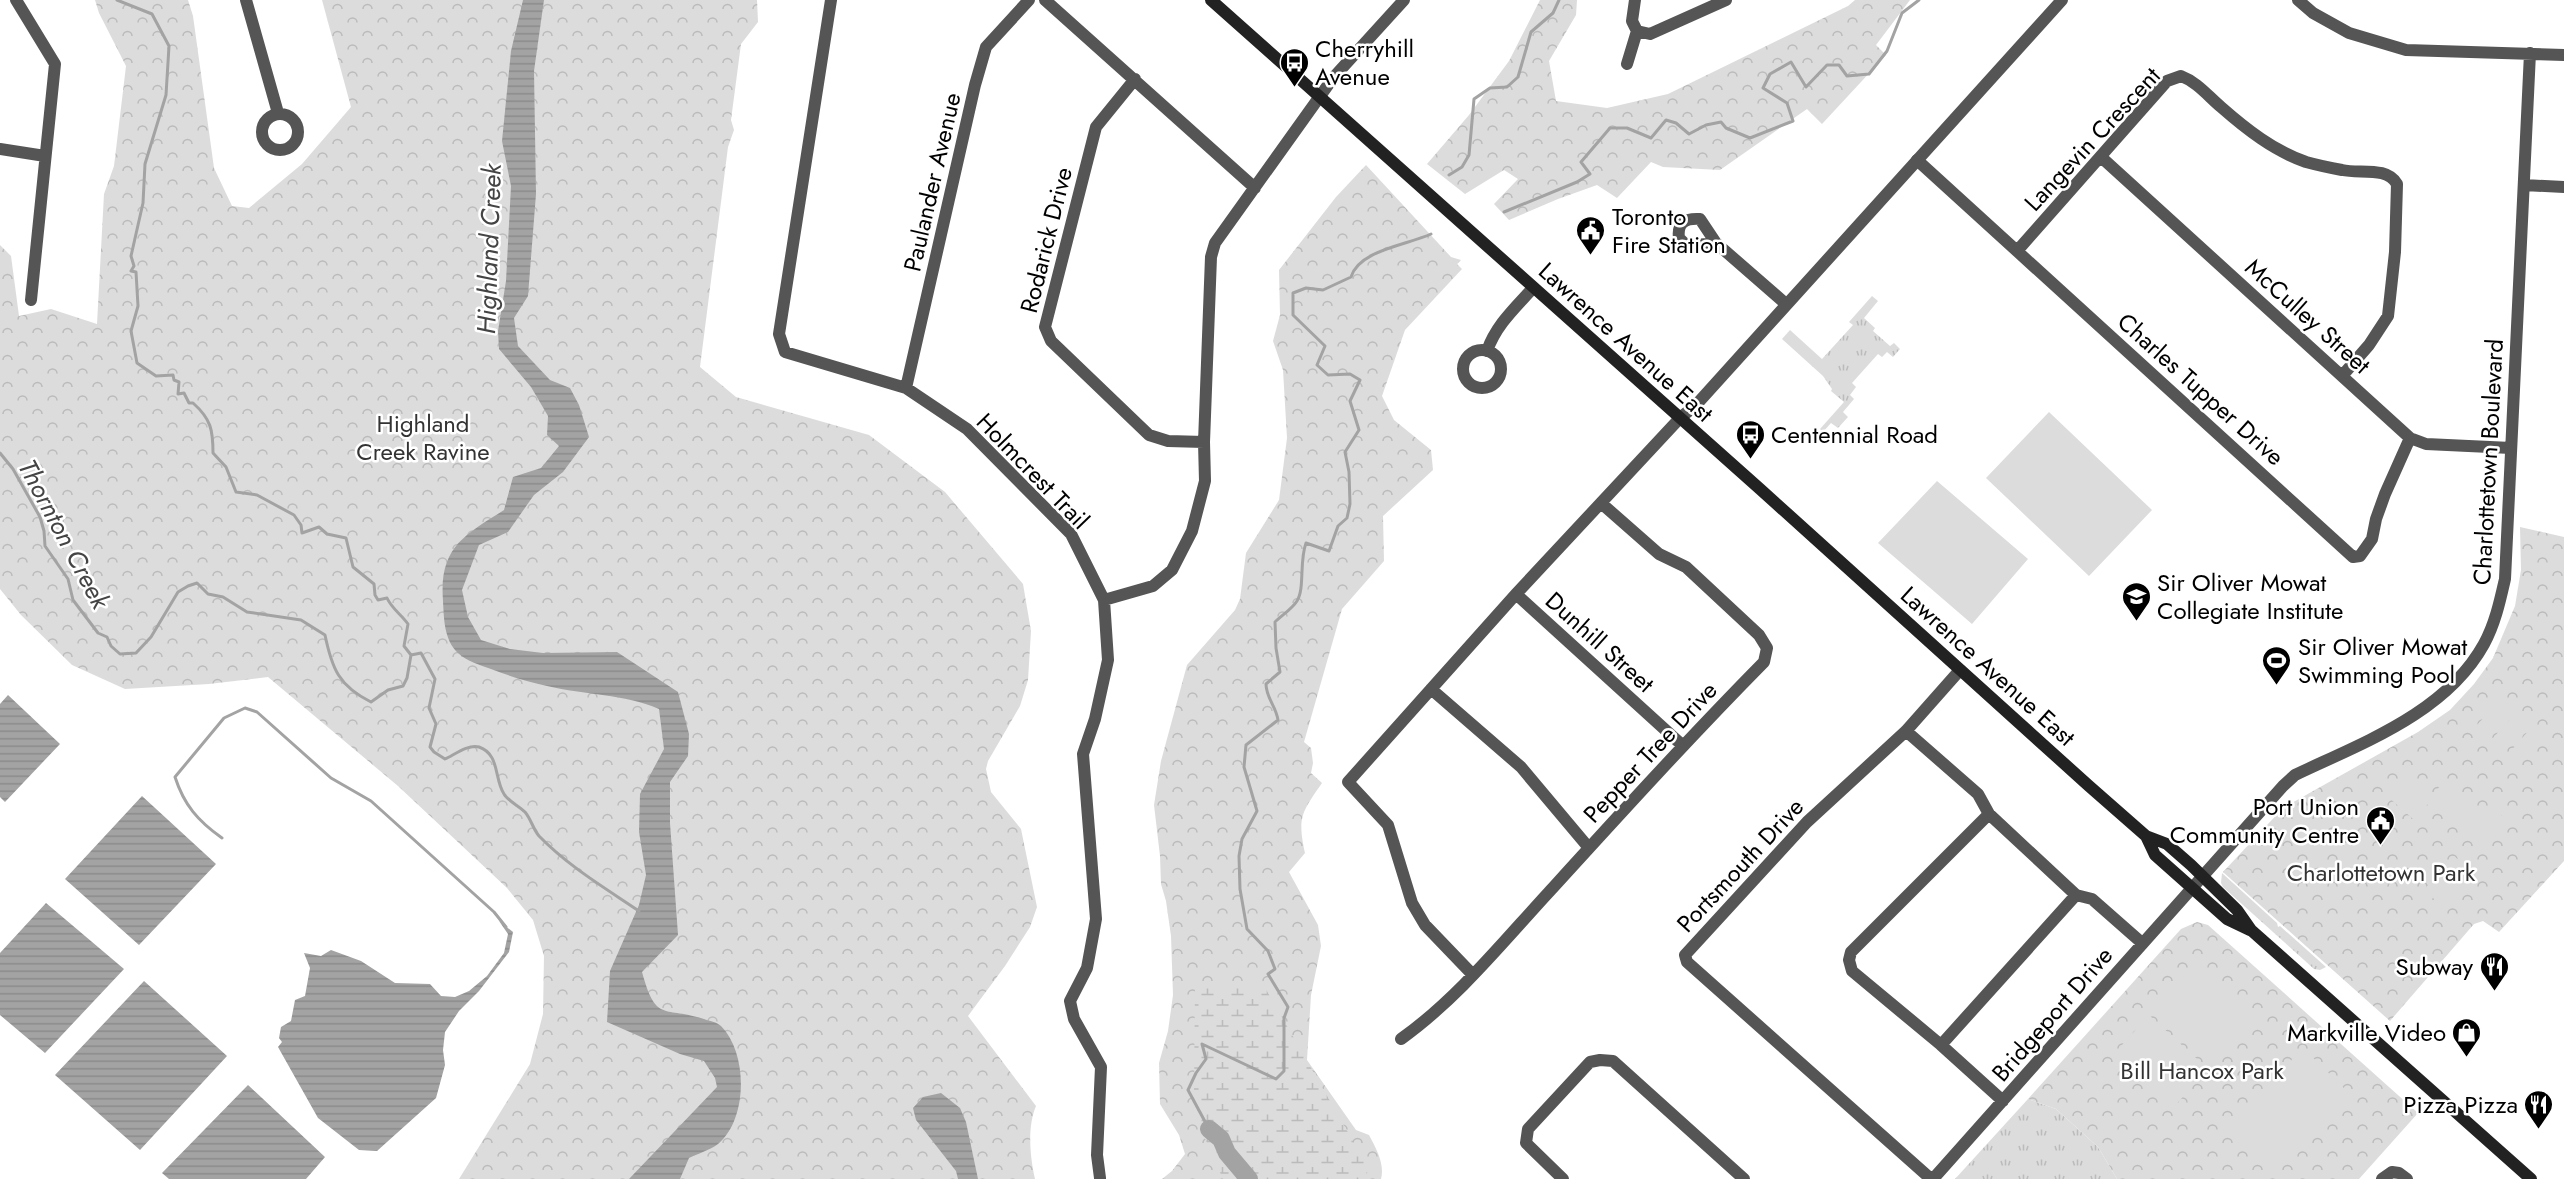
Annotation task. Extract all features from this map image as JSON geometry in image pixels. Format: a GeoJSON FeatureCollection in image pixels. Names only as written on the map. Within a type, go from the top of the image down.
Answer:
{"type":"FeatureCollection","features":[{"type":"Feature","properties":{"kind":"main road","name":"Lawrence Avenue East"},"geometry":{"type":"LineString","coordinates":[[1211,0],[2146,836],[2156,855],[2192,888],[2227,919],[2251,930]]}},
{"type":"Feature","properties":{"kind":"main road","name":"Lawrence Avenue East"},"geometry":{"type":"LineString","coordinates":[[2146,836],[2167,844],[2237,910],[2251,930],[2531,1179]]}},
{"type":"Feature","properties":{"kind":"street"},"geometry":{"type":"LineString","coordinates":[[16,0],[55,64],[31,300]]}},
{"type":"Feature","properties":{"kind":"street"},"geometry":{"type":"LineString","coordinates":[[246,0],[278,113]]}},
{"type":"Feature","properties":{"kind":"street","name":"Holmcrest Trail"},"geometry":{"type":"LineString","coordinates":[[831,0],[779,334],[785,352],[906,388],[967,429],[1071,534],[1104,600],[1108,660],[1095,719],[1083,754],[1096,919],[1087,968],[1070,1001],[1074,1019],[1101,1067],[1097,1155],[1100,1178]]}},
{"type":"Feature","properties":{"kind":"street","name":"Paulander Avenue"},"geometry":{"type":"LineString","coordinates":[[906,388],[975,85],[986,47],[1029,0]]}},
{"type":"Feature","properties":{"kind":"street"},"geometry":{"type":"LineString","coordinates":[[1045,0],[1256,188]]}},
{"type":"Feature","properties":{"kind":"street"},"geometry":{"type":"LineString","coordinates":[[1104,600],[1153,586],[1172,570],[1192,531],[1205,481],[1204,442],[1211,257],[1215,243],[1256,188],[1319,95],[1404,0]]}},
{"type":"Feature","properties":{"kind":"street"},"geometry":{"type":"LineString","coordinates":[[1627,64],[1637,31],[1632,21],[1635,0]]}},
{"type":"Feature","properties":{"kind":"street"},"geometry":{"type":"LineString","coordinates":[[1637,31],[1650,34],[1726,0]]}},
{"type":"Feature","properties":{"kind":"street"},"geometry":{"type":"LineString","coordinates":[[1473,975],[1425,925],[1412,903],[1388,825],[1348,782],[1516,594],[1680,418],[1696,405],[2062,0]]}},
{"type":"Feature","properties":{"kind":"street"},"geometry":{"type":"LineString","coordinates":[[2298,0],[2313,13],[2349,33],[2406,51],[2564,55]]}},
{"type":"Feature","properties":{"kind":"street","name":"Charlottetown Boulevard"},"geometry":{"type":"LineString","coordinates":[[2202,876],[2295,775],[2428,707],[2461,676],[2476,657],[2490,631],[2505,579],[2530,53]]}},
{"type":"Feature","properties":{"kind":"street","name":"Langevin Crescent"},"geometry":{"type":"LineString","coordinates":[[2017,251],[2168,81],[2181,76],[2202,89],[2270,146],[2306,162],[2343,171],[2385,174],[2395,179],[2397,215],[2391,306],[2385,324],[2342,376]]}},
{"type":"Feature","properties":{"kind":"street","name":"Rodarick Drive"},"geometry":{"type":"LineString","coordinates":[[1135,79],[1096,127],[1045,327],[1051,341],[1149,435],[1168,441],[1204,442]]}},
{"type":"Feature","properties":{"kind":"street"},"geometry":{"type":"LineString","coordinates":[[0,149],[45,156]]}},
{"type":"Feature","properties":{"kind":"street","name":"McCulley Street"},"geometry":{"type":"LineString","coordinates":[[2101,158],[2410,438],[2426,444],[2511,448]]}},
{"type":"Feature","properties":{"kind":"street","name":"Charles Tupper Drive"},"geometry":{"type":"LineString","coordinates":[[1917,160],[2353,557],[2360,556],[2369,546],[2385,494],[2410,438]]}},
{"type":"Feature","properties":{"kind":"street"},"geometry":{"type":"LineString","coordinates":[[2524,185],[2564,187]]}},
{"type":"Feature","properties":{"kind":"street"},"geometry":{"type":"LineString","coordinates":[[1716,243],[1786,304]]}},
{"type":"Feature","properties":{"kind":"street"},"geometry":{"type":"LineString","coordinates":[[1487,351],[1500,324],[1533,288]]}},
{"type":"Feature","properties":{"kind":"street","name":"Pepper Tree Drive"},"geometry":{"type":"LineString","coordinates":[[1401,1039],[1431,1018],[1473,975],[1682,745],[1764,662],[1767,648],[1760,635],[1686,567],[1659,554],[1601,503]]}},
{"type":"Feature","properties":{"kind":"street","name":"Dunhill Street"},"geometry":{"type":"LineString","coordinates":[[1516,594],[1682,745]]}},
{"type":"Feature","properties":{"kind":"street","name":"Portsmouth Drive"},"geometry":{"type":"LineString","coordinates":[[1932,1179],[1687,962],[1685,955],[1807,822],[1906,731],[1960,670]]}},
{"type":"Feature","properties":{"kind":"street"},"geometry":{"type":"LineString","coordinates":[[1431,689],[1521,767],[1589,848]]}},
{"type":"Feature","properties":{"kind":"street"},"geometry":{"type":"LineString","coordinates":[[1906,731],[1978,794],[1989,814],[2076,895],[2092,899],[2142,943]]}},
{"type":"Feature","properties":{"kind":"street"},"geometry":{"type":"LineString","coordinates":[[1989,814],[1931,874],[1886,915],[1851,952],[1849,960],[1852,971],[1941,1045],[2003,1101]]}},
{"type":"Feature","properties":{"kind":"street","name":"Bridgeport Drive"},"geometry":{"type":"LineString","coordinates":[[1932,1179],[2202,876]]}},
{"type":"Feature","properties":{"kind":"street"},"geometry":{"type":"LineString","coordinates":[[1941,1045],[2076,895]]}},
{"type":"Feature","properties":{"kind":"street"},"geometry":{"type":"LineString","coordinates":[[1563,1179],[1526,1143],[1528,1129],[1590,1062],[1600,1060],[1613,1061],[1744,1179]]}},
{"type":"Feature","properties":{"kind":"street"},"geometry":{"type":"LineString","coordinates":[[2382,1179],[2394,1172],[2407,1179]]}},
{"type":"Feature","properties":{"kind":"green space","name":"Highland Creek Ravine"},"geometry":{"type":"Polygon","coordinates":[[[95,0],[188,0],[193,16],[214,168],[232,206],[249,208],[302,164],[351,107],[322,0],[757,0],[758,22],[741,44],[731,120],[734,130],[728,147],[700,367],[736,397],[869,435],[945,492],[1023,584],[1031,631],[1028,680],[1020,706],[988,761],[986,769],[991,792],[1021,829],[1037,907],[1030,927],[968,1016],[1036,1106],[1031,1123],[1030,1142],[1035,1179],[459,1179],[530,1064],[543,1014],[544,956],[533,920],[507,888],[398,786],[268,677],[209,684],[125,689],[72,665],[21,615],[0,589],[0,245],[11,256],[19,316],[51,309],[97,324],[104,194],[114,166],[126,66],[99,13],[95,0]]]}},
{"type":"Feature","properties":{"kind":"green space"},"geometry":{"type":"Polygon","coordinates":[[[1540,0],[1577,0],[1576,15],[1549,61],[1556,101],[1607,108],[1668,94],[1848,6],[1855,0],[1910,0],[1876,45],[1886,55],[1822,124],[1807,109],[1720,170],[1663,167],[1651,162],[1617,198],[1597,185],[1509,220],[1494,204],[1518,179],[1504,170],[1465,194],[1427,164],[1469,115],[1509,61],[1540,0]]]}},
{"type":"Feature","properties":{"kind":"green space"},"geometry":{"type":"Polygon","coordinates":[[[1366,165],[1451,257],[1461,260],[1457,264],[1462,269],[1405,330],[1382,396],[1394,420],[1431,450],[1433,470],[1383,516],[1384,561],[1342,609],[1304,742],[1311,748],[1313,763],[1311,773],[1322,783],[1303,815],[1301,831],[1305,853],[1289,872],[1318,925],[1321,946],[1311,995],[1307,1060],[1356,1130],[1369,1135],[1381,1162],[1381,1179],[1162,1179],[1172,1171],[1185,1154],[1179,1135],[1160,1104],[1159,1063],[1168,1031],[1173,995],[1171,936],[1161,884],[1154,805],[1161,761],[1187,665],[1235,610],[1240,599],[1246,553],[1279,500],[1287,438],[1283,370],[1273,341],[1280,315],[1279,270],[1336,197],[1366,165]]]}},
{"type":"Feature","properties":{"kind":"green space"},"geometry":{"type":"Polygon","coordinates":[[[1872,296],[1878,301],[1864,318],[1875,328],[1873,331],[1890,346],[1894,343],[1900,349],[1893,357],[1887,352],[1882,357],[1878,354],[1852,383],[1856,387],[1850,395],[1854,399],[1843,412],[1848,417],[1838,428],[1831,423],[1823,432],[1820,429],[1844,402],[1831,391],[1832,389],[1823,376],[1782,339],[1790,330],[1822,359],[1853,325],[1849,322],[1872,296]]]}},
{"type":"Feature","properties":{"kind":"green space"},"geometry":{"type":"Polygon","coordinates":[[[2049,412],[2152,510],[2089,576],[1986,478],[2049,412]]]}},
{"type":"Feature","properties":{"kind":"green space"},"geometry":{"type":"Polygon","coordinates":[[[1937,481],[2028,559],[1972,624],[1878,543],[1937,481]]]}},
{"type":"Feature","properties":{"kind":"green space","name":"Charlottetown Park"},"geometry":{"type":"Polygon","coordinates":[[[2520,527],[2564,537],[2564,861],[2499,932],[2483,921],[2474,924],[2390,1021],[2223,872],[2283,808],[2418,732],[2450,710],[2474,684],[2493,658],[2515,606],[2521,570],[2520,527]]]}},
{"type":"Feature","properties":{"kind":"green space"},"geometry":{"type":"Polygon","coordinates":[[[2500,700],[2512,711],[2488,736],[2477,725],[2500,700]]]}},
{"type":"Feature","properties":{"kind":"green space"},"geometry":{"type":"Polygon","coordinates":[[[2515,714],[2527,725],[2504,750],[2492,739],[2515,714]]]}},
{"type":"Feature","properties":{"kind":"green space"},"geometry":{"type":"Polygon","coordinates":[[[2531,728],[2543,739],[2520,764],[2508,754],[2531,728]]]}},
{"type":"Feature","properties":{"kind":"green space"},"geometry":{"type":"Polygon","coordinates":[[[2405,775],[2432,800],[2413,819],[2387,796],[2405,775]]]}},
{"type":"Feature","properties":{"kind":"green space"},"geometry":{"type":"Polygon","coordinates":[[[2439,787],[2462,791],[2462,797],[2474,808],[2488,813],[2493,807],[2504,818],[2497,837],[2491,833],[2479,846],[2473,839],[2471,841],[2433,804],[2433,798],[2439,787]]]}},
{"type":"Feature","properties":{"kind":"green space"},"geometry":{"type":"Polygon","coordinates":[[[2454,856],[2473,873],[2443,907],[2424,890],[2454,856]]]}},
{"type":"Feature","properties":{"kind":"green space"},"geometry":{"type":"Polygon","coordinates":[[[2222,873],[2277,923],[2278,927],[2280,926],[2326,967],[2320,970],[2314,969],[2223,887],[2222,873]]]}},
{"type":"Feature","properties":{"kind":"green space","name":"Bill Hancox Park"},"geometry":{"type":"Polygon","coordinates":[[[2197,922],[2208,925],[2418,1113],[2359,1179],[2117,1179],[2098,1147],[2056,1109],[2028,1099],[2181,929],[2197,922]]]}},
{"type":"Feature","properties":{"kind":"green space"},"geometry":{"type":"Polygon","coordinates":[[[2193,965],[2252,1019],[2215,1059],[2157,1005],[2193,965]]]}},
{"type":"Feature","properties":{"kind":"green space"},"geometry":{"type":"Polygon","coordinates":[[[1195,985],[1264,986],[1369,1169],[1364,1179],[1223,1179],[1203,1134],[1194,1098],[1195,985]]]}},
{"type":"Feature","properties":{"kind":"green space"},"geometry":{"type":"Polygon","coordinates":[[[2149,1015],[2208,1069],[2172,1109],[2113,1055],[2149,1015]]]}},
{"type":"Feature","properties":{"kind":"green space"},"geometry":{"type":"Polygon","coordinates":[[[2303,1048],[2350,1094],[2272,1174],[2225,1129],[2303,1048]]]}},
{"type":"Feature","properties":{"kind":"green space"},"geometry":{"type":"Polygon","coordinates":[[[2028,1099],[2056,1109],[2098,1147],[2117,1179],[1955,1179],[2028,1099]]]}},
{"type":"Feature","properties":{"kind":"shaded area","name":"Highland Creek"},"geometry":{"type":"Polygon","coordinates":[[[523,0],[544,0],[534,71],[536,194],[528,296],[514,318],[518,346],[550,380],[570,388],[579,405],[589,437],[563,472],[534,495],[508,532],[479,545],[462,590],[468,617],[481,640],[510,649],[543,653],[617,652],[678,692],[689,734],[688,756],[670,782],[670,823],[678,935],[642,972],[647,988],[657,1006],[663,1010],[690,1015],[721,1026],[736,1052],[741,1086],[735,1119],[728,1133],[715,1146],[689,1158],[680,1179],[629,1179],[717,1087],[715,1078],[704,1061],[680,1054],[607,1022],[610,971],[639,905],[646,875],[639,832],[640,794],[664,749],[659,709],[632,700],[540,684],[473,662],[461,656],[453,648],[444,622],[445,568],[457,545],[466,536],[504,510],[513,477],[541,468],[559,446],[547,435],[548,416],[531,387],[499,349],[498,331],[506,281],[511,186],[502,141],[511,51],[523,0]]]}},
{"type":"Feature","properties":{"kind":"shaded area"},"geometry":{"type":"Polygon","coordinates":[[[8,695],[60,744],[5,802],[0,797],[0,704],[8,695]]]}},
{"type":"Feature","properties":{"kind":"shaded area"},"geometry":{"type":"Polygon","coordinates":[[[142,796],[216,864],[139,945],[65,879],[142,796]]]}},
{"type":"Feature","properties":{"kind":"shaded area"},"geometry":{"type":"Polygon","coordinates":[[[46,903],[124,969],[45,1053],[0,1015],[0,953],[46,903]]]}},
{"type":"Feature","properties":{"kind":"shaded area"},"geometry":{"type":"Polygon","coordinates":[[[499,921],[513,932],[509,952],[479,991],[459,1011],[445,1032],[443,1050],[445,1065],[436,1098],[377,1151],[359,1150],[318,1118],[278,1047],[282,1042],[279,1038],[281,1027],[291,1021],[295,1000],[305,996],[310,968],[304,953],[321,956],[331,950],[361,961],[395,983],[430,984],[441,996],[455,997],[469,991],[487,976],[504,953],[508,934],[499,921]]]}},
{"type":"Feature","properties":{"kind":"shaded area"},"geometry":{"type":"Polygon","coordinates":[[[144,981],[227,1056],[140,1150],[55,1075],[144,981]]]}},
{"type":"Feature","properties":{"kind":"shaded area"},"geometry":{"type":"Polygon","coordinates":[[[248,1085],[325,1157],[306,1179],[169,1179],[162,1173],[248,1085]]]}},
{"type":"Feature","properties":{"kind":"shaded area"},"geometry":{"type":"Polygon","coordinates":[[[941,1093],[960,1108],[966,1122],[978,1179],[958,1179],[956,1171],[916,1120],[913,1108],[923,1097],[941,1093]]]}},
{"type":"Feature","properties":{"kind":"waterway"},"geometry":{"type":"LineString","coordinates":[[117,0],[152,14],[169,46],[166,95],[145,164],[143,203],[131,256],[134,266],[131,271],[136,272],[138,306],[131,331],[137,363],[156,376],[173,375],[174,380],[179,382],[178,394],[184,393],[189,403],[193,403],[204,414],[210,425],[213,453],[226,467],[236,492],[257,495],[294,515],[301,525],[302,533],[319,527],[327,534],[346,538],[353,567],[374,584],[378,600],[387,598],[408,624],[404,646],[411,655]]}},
{"type":"Feature","properties":{"kind":"waterway"},"geometry":{"type":"LineString","coordinates":[[1449,175],[1462,167],[1469,155],[1474,99],[1490,88],[1507,87],[1518,77],[1531,32],[1553,13],[1559,0]]}},
{"type":"Feature","properties":{"kind":"waterway"},"geometry":{"type":"LineString","coordinates":[[1504,212],[1577,182],[1590,174],[1581,162],[1610,128],[1627,128],[1651,138],[1666,120],[1676,123],[1689,134],[1706,125],[1721,122],[1726,128],[1750,138],[1793,121],[1787,103],[1763,88],[1770,74],[1791,62],[1806,87],[1827,65],[1839,65],[1847,76],[1869,74],[1887,51],[1902,13],[1919,0]]}},
{"type":"Feature","properties":{"kind":"waterway"},"geometry":{"type":"LineString","coordinates":[[1209,1129],[1188,1090],[1206,1059],[1202,1044],[1276,1079],[1284,1071],[1284,1018],[1288,1007],[1268,974],[1275,969],[1268,951],[1247,929],[1240,889],[1239,856],[1242,839],[1257,811],[1244,767],[1246,745],[1278,720],[1266,684],[1280,672],[1275,622],[1292,607],[1299,596],[1306,543],[1329,551],[1338,526],[1347,518],[1350,504],[1349,472],[1345,452],[1359,430],[1350,401],[1360,380],[1350,374],[1328,375],[1317,365],[1325,346],[1293,315],[1293,293],[1306,288],[1323,290],[1351,277],[1356,268],[1374,254],[1431,234]]}},
{"type":"Feature","properties":{"kind":"waterway","name":"Thornton Creek"},"geometry":{"type":"LineString","coordinates":[[0,453],[13,469],[40,517],[45,546],[68,579],[73,600],[98,633],[107,637],[111,646],[120,654],[136,653],[151,637],[178,592],[197,583],[208,594],[223,597],[247,612],[301,620],[325,635],[334,667],[344,683],[371,702],[388,690],[403,686],[407,678],[411,655],[421,653],[435,679],[429,708],[436,724],[430,747],[434,752],[445,759],[470,747],[475,746],[486,750],[494,761],[504,794],[525,812],[539,836],[574,867],[639,911]]}},
{"type":"Feature","properties":{"kind":"waterway"},"geometry":{"type":"LineString","coordinates":[[222,838],[193,812],[175,777],[224,718],[245,708],[257,712],[331,778],[371,801],[494,912],[506,927]]}},
{"type":"Feature","properties":{"kind":"waterway"},"geometry":{"type":"LineString","coordinates":[[1209,1129],[1221,1139],[1227,1153],[1249,1179]]}},
{"type":"Feature","properties":{"kind":"place","name":"Cherryhill Avenue"},"geometry":{"type":"Point","coordinates":[1294,88]}},
{"type":"Feature","properties":{"kind":"place","name":"Toronto Fire Station"},"geometry":{"type":"Point","coordinates":[1591,256]}},
{"type":"Feature","properties":{"kind":"place","name":"Centennial Road"},"geometry":{"type":"Point","coordinates":[1750,460]}},
{"type":"Feature","properties":{"kind":"place","name":"Sir Oliver Mowat Collegiate Institute"},"geometry":{"type":"Point","coordinates":[2136,622]}},
{"type":"Feature","properties":{"kind":"place","name":"Sir Oliver Mowat Swimming Pool"},"geometry":{"type":"Point","coordinates":[2277,686]}},
{"type":"Feature","properties":{"kind":"place","name":"Port Union Community Centre"},"geometry":{"type":"Point","coordinates":[2380,846]}},
{"type":"Feature","properties":{"kind":"place","name":"Subway"},"geometry":{"type":"Point","coordinates":[2494,992]}},
{"type":"Feature","properties":{"kind":"place","name":"Markville Video"},"geometry":{"type":"Point","coordinates":[2467,1058]}},
{"type":"Feature","properties":{"kind":"place","name":"Pizza Pizza"},"geometry":{"type":"Point","coordinates":[2539,1130]}}]}
